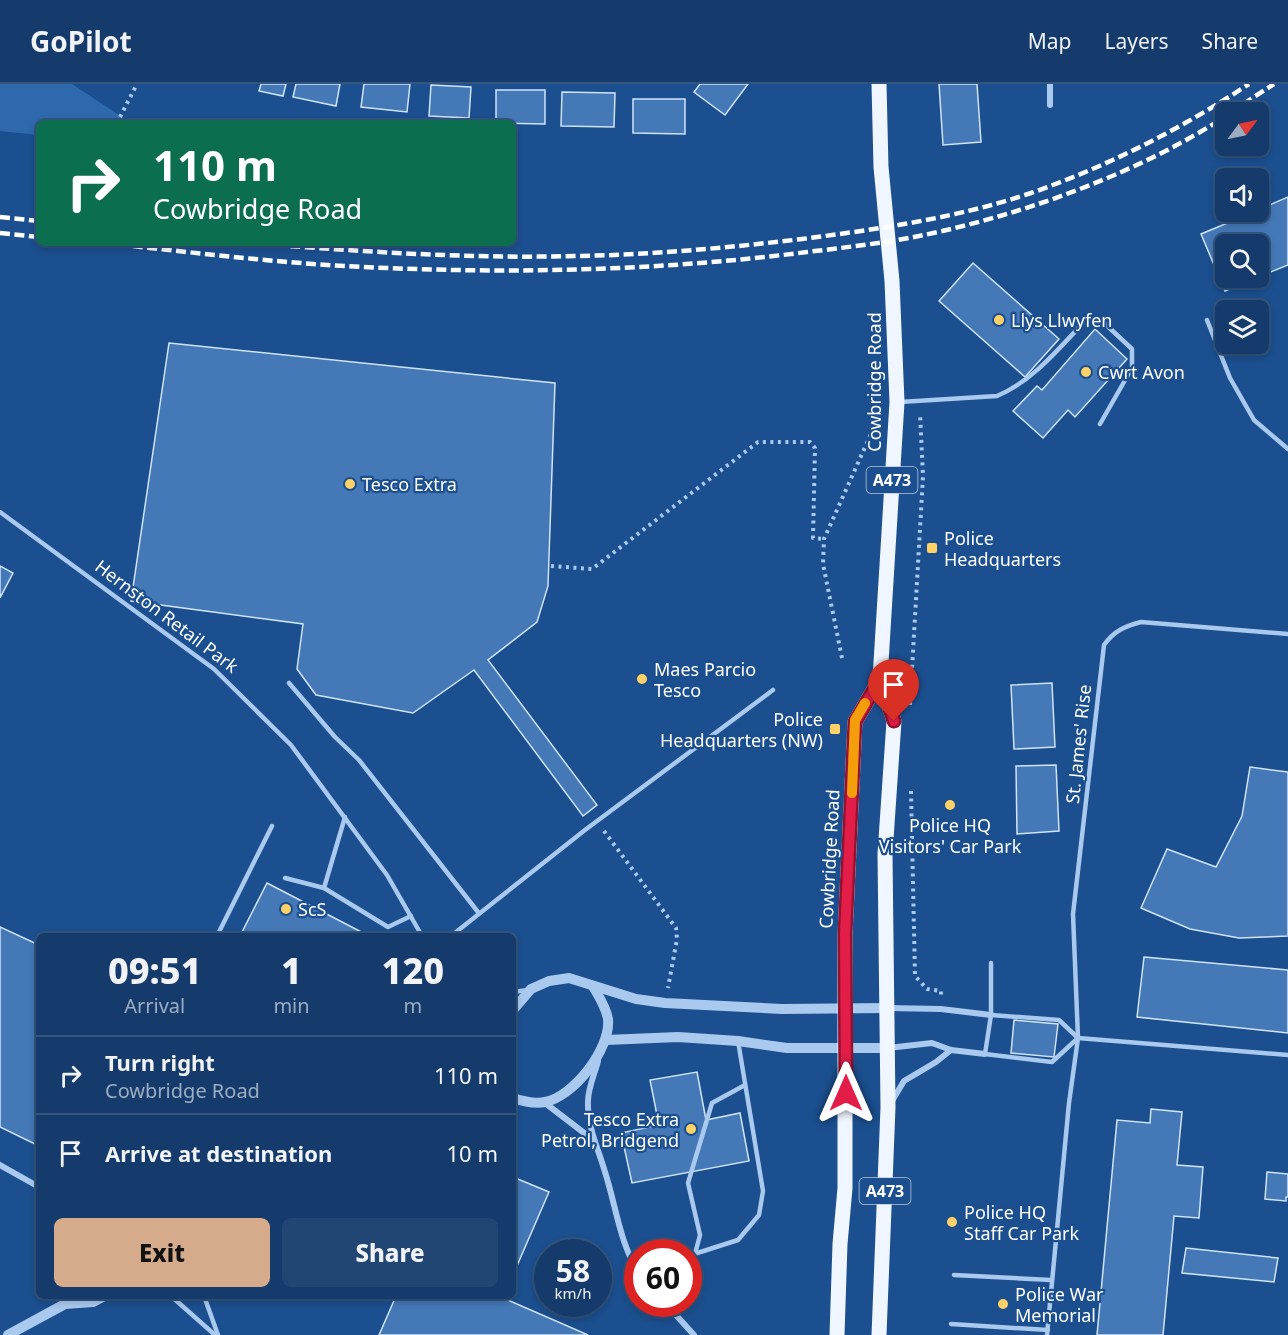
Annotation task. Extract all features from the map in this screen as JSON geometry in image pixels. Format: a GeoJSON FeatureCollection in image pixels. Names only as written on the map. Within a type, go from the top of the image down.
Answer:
{"type":"FeatureCollection","features":[{"type":"Feature","properties":{"kind":"main road","name":"Cowbridge Road"},"geometry":{"type":"LineString","coordinates":[[879,84],[881,166],[892,281],[897,402],[880,679],[894,721],[885,854],[888,1107],[879,1335]]}},
{"type":"Feature","properties":{"kind":"main road","name":"Cowbridge Road"},"geometry":{"type":"LineString","coordinates":[[837,1335],[840,1244],[845,1188],[845,934],[855,722],[880,679]]}},
{"type":"Feature","properties":{"kind":"street"},"geometry":{"type":"LineString","coordinates":[[1050,84],[1050,105]]}},
{"type":"Feature","properties":{"kind":"street"},"geometry":{"type":"LineString","coordinates":[[516,1006],[531,989],[549,981],[569,978],[636,999],[665,1003],[782,1009],[941,1009],[991,1015]]}},
{"type":"Feature","properties":{"kind":"street"},"geometry":{"type":"LineString","coordinates":[[593,986],[604,1005],[608,1021],[606,1040],[588,1100],[592,1138],[605,1172],[624,1245]]}},
{"type":"Feature","properties":{"kind":"street"},"geometry":{"type":"LineString","coordinates":[[606,1040],[678,1037],[738,1041],[787,1048],[888,1048],[932,1043],[951,1050],[985,1054]]}},
{"type":"Feature","properties":{"kind":"street"},"geometry":{"type":"LineString","coordinates":[[888,1107],[904,1081],[951,1050]]}},
{"type":"Feature","properties":{"kind":"street"},"geometry":{"type":"LineString","coordinates":[[516,1100],[545,1102],[568,1091],[600,1054]]}},
{"type":"Feature","properties":{"kind":"street"},"geometry":{"type":"LineString","coordinates":[[545,1102],[592,1138]]}},
{"type":"Feature","properties":{"kind":"street"},"geometry":{"type":"LineString","coordinates":[[0,1165],[36,1184]]}},
{"type":"Feature","properties":{"kind":"street"},"geometry":{"type":"LineString","coordinates":[[8,1335],[68,1300],[93,1302],[98,1299]]}},
{"type":"Feature","properties":{"kind":"street"},"geometry":{"type":"LineString","coordinates":[[678,1317],[694,1335]]}},
{"type":"Feature","properties":{"kind":"lane"},"geometry":{"type":"LineString","coordinates":[[897,402],[998,396],[1012,390],[1036,371],[1085,321],[1102,321],[1132,350],[1132,368],[1100,424]]}},
{"type":"Feature","properties":{"kind":"lane"},"geometry":{"type":"LineString","coordinates":[[1207,321],[1230,378],[1254,420],[1288,449]]}},
{"type":"Feature","properties":{"kind":"lane","name":"Hernston Retail Park"},"geometry":{"type":"LineString","coordinates":[[0,512],[214,669],[291,745],[387,875],[420,933]]}},
{"type":"Feature","properties":{"kind":"lane","name":"St. James' Rise"},"geometry":{"type":"LineString","coordinates":[[1047,1333],[1069,1103],[1078,1038],[1073,914],[1104,645],[1110,637],[1124,627],[1141,622],[1288,634]]}},
{"type":"Feature","properties":{"kind":"lane"},"geometry":{"type":"LineString","coordinates":[[289,684],[358,760],[478,912]]}},
{"type":"Feature","properties":{"kind":"lane"},"geometry":{"type":"LineString","coordinates":[[454,933],[478,912],[597,821],[773,690]]}},
{"type":"Feature","properties":{"kind":"lane"},"geometry":{"type":"LineString","coordinates":[[324,888],[345,817]]}},
{"type":"Feature","properties":{"kind":"lane"},"geometry":{"type":"LineString","coordinates":[[218,933],[272,826]]}},
{"type":"Feature","properties":{"kind":"lane"},"geometry":{"type":"LineString","coordinates":[[285,878],[324,888],[388,927],[411,916]]}},
{"type":"Feature","properties":{"kind":"lane"},"geometry":{"type":"LineString","coordinates":[[991,963],[991,1015],[985,1054],[1052,1062],[1078,1038]]}},
{"type":"Feature","properties":{"kind":"lane"},"geometry":{"type":"LineString","coordinates":[[516,992],[531,989]]}},
{"type":"Feature","properties":{"kind":"lane"},"geometry":{"type":"LineString","coordinates":[[991,1015],[1059,1020],[1078,1038],[1288,1055]]}},
{"type":"Feature","properties":{"kind":"lane"},"geometry":{"type":"LineString","coordinates":[[702,1252],[738,1240],[759,1215],[764,1191],[738,1041]]}},
{"type":"Feature","properties":{"kind":"lane"},"geometry":{"type":"LineString","coordinates":[[699,1239],[700,1235],[688,1183],[712,1103],[745,1085]]}},
{"type":"Feature","properties":{"kind":"lane"},"geometry":{"type":"LineString","coordinates":[[954,1275],[1052,1280]]}},
{"type":"Feature","properties":{"kind":"lane"},"geometry":{"type":"LineString","coordinates":[[174,1299],[216,1335]]}},
{"type":"Feature","properties":{"kind":"lane"},"geometry":{"type":"LineString","coordinates":[[205,1299],[216,1335]]}},
{"type":"Feature","properties":{"kind":"lane"},"geometry":{"type":"LineString","coordinates":[[951,1324],[1047,1333]]}},
{"type":"Feature","properties":{"kind":"path"},"geometry":{"type":"LineString","coordinates":[[120,117],[137,84]]}},
{"type":"Feature","properties":{"kind":"path"},"geometry":{"type":"LineString","coordinates":[[843,658],[824,564],[824,539],[870,436],[876,392]]}},
{"type":"Feature","properties":{"kind":"path"},"geometry":{"type":"LineString","coordinates":[[550,566],[592,569],[758,442],[810,442],[815,448],[813,538],[824,539]]}},
{"type":"Feature","properties":{"kind":"path"},"geometry":{"type":"LineString","coordinates":[[597,821],[676,928],[677,939],[665,1003]]}},
{"type":"Feature","properties":{"kind":"shaded area"},"geometry":{"type":"Polygon","coordinates":[[[0,84],[72,84],[126,120],[36,120],[36,135],[0,131],[0,84]]]}},
{"type":"Feature","properties":{"kind":"building"},"geometry":{"type":"Polygon","coordinates":[[[261,84],[286,84],[283,96],[259,91],[261,84]]]}},
{"type":"Feature","properties":{"kind":"building"},"geometry":{"type":"Polygon","coordinates":[[[296,84],[340,84],[336,106],[293,97],[296,84]]]}},
{"type":"Feature","properties":{"kind":"building"},"geometry":{"type":"Polygon","coordinates":[[[364,84],[410,84],[407,112],[361,107],[364,84]]]}},
{"type":"Feature","properties":{"kind":"building"},"geometry":{"type":"Polygon","coordinates":[[[700,84],[748,84],[725,115],[694,92],[700,84]]]}},
{"type":"Feature","properties":{"kind":"building"},"geometry":{"type":"Polygon","coordinates":[[[939,84],[977,84],[981,142],[943,145],[939,84]]]}},
{"type":"Feature","properties":{"kind":"building"},"geometry":{"type":"Polygon","coordinates":[[[431,85],[471,87],[469,118],[429,116],[431,85]]]}},
{"type":"Feature","properties":{"kind":"building"},"geometry":{"type":"Polygon","coordinates":[[[496,90],[545,90],[545,124],[496,120],[496,90]]]}},
{"type":"Feature","properties":{"kind":"building"},"geometry":{"type":"Polygon","coordinates":[[[562,92],[615,93],[614,127],[561,126],[562,92]]]}},
{"type":"Feature","properties":{"kind":"building"},"geometry":{"type":"Polygon","coordinates":[[[633,99],[685,99],[685,134],[633,133],[633,99]]]}},
{"type":"Feature","properties":{"kind":"building"},"geometry":{"type":"Polygon","coordinates":[[[1288,197],[1288,265],[1269,273],[1269,234],[1215,234],[1215,267],[1201,234],[1230,222],[1269,222],[1269,205],[1288,197]]]}},
{"type":"Feature","properties":{"kind":"building","name":"Llys Llwyfen"},"geometry":{"type":"Polygon","coordinates":[[[973,263],[1059,339],[1025,377],[939,301],[973,263]]]}},
{"type":"Feature","properties":{"kind":"building","name":"Cwrt Avon"},"geometry":{"type":"Polygon","coordinates":[[[1095,329],[1127,359],[1075,417],[1068,410],[1043,438],[1013,411],[1037,386],[1042,390],[1095,329]]]}},
{"type":"Feature","properties":{"kind":"building","name":"Tesco Extra"},"geometry":{"type":"Polygon","coordinates":[[[169,343],[555,383],[548,586],[537,622],[488,660],[597,805],[583,816],[474,670],[413,713],[316,695],[297,669],[303,624],[131,601],[169,343]]]}},
{"type":"Feature","properties":{"kind":"building"},"geometry":{"type":"Polygon","coordinates":[[[0,566],[13,573],[0,598],[0,566]]]}},
{"type":"Feature","properties":{"kind":"building"},"geometry":{"type":"Polygon","coordinates":[[[1052,683],[1055,747],[1014,749],[1011,685],[1052,683]]]}},
{"type":"Feature","properties":{"kind":"building"},"geometry":{"type":"Polygon","coordinates":[[[1056,765],[1059,831],[1017,834],[1016,766],[1056,765]]]}},
{"type":"Feature","properties":{"kind":"building"},"geometry":{"type":"Polygon","coordinates":[[[1250,767],[1288,772],[1288,936],[1239,938],[1190,929],[1141,908],[1167,849],[1216,867],[1242,816],[1250,767]]]}},
{"type":"Feature","properties":{"kind":"building","name":"ScS"},"geometry":{"type":"Polygon","coordinates":[[[267,883],[363,933],[242,933],[267,883]]]}},
{"type":"Feature","properties":{"kind":"building"},"geometry":{"type":"Polygon","coordinates":[[[0,927],[36,944],[36,1145],[0,1127],[0,927]]]}},
{"type":"Feature","properties":{"kind":"building"},"geometry":{"type":"Polygon","coordinates":[[[1144,957],[1288,970],[1288,1033],[1137,1017],[1144,957]]]}},
{"type":"Feature","properties":{"kind":"building"},"geometry":{"type":"Polygon","coordinates":[[[1014,1020],[1058,1024],[1054,1057],[1011,1053],[1014,1020]]]}},
{"type":"Feature","properties":{"kind":"building","name":"Tesco Extra Petrol, Bridgend"},"geometry":{"type":"Polygon","coordinates":[[[697,1072],[706,1120],[740,1113],[749,1161],[632,1183],[621,1133],[659,1125],[650,1080],[697,1072]]]}},
{"type":"Feature","properties":{"kind":"building"},"geometry":{"type":"Polygon","coordinates":[[[1151,1109],[1182,1112],[1177,1165],[1203,1167],[1199,1218],[1174,1216],[1163,1335],[1097,1335],[1117,1120],[1150,1123],[1151,1109]]]}},
{"type":"Feature","properties":{"kind":"building"},"geometry":{"type":"Polygon","coordinates":[[[1267,1172],[1288,1174],[1286,1201],[1265,1199],[1267,1172]]]}},
{"type":"Feature","properties":{"kind":"building"},"geometry":{"type":"Polygon","coordinates":[[[516,1178],[549,1192],[516,1268],[516,1178]]]}},
{"type":"Feature","properties":{"kind":"building"},"geometry":{"type":"Polygon","coordinates":[[[1186,1248],[1278,1258],[1274,1282],[1182,1273],[1186,1248]]]}},
{"type":"Feature","properties":{"kind":"building"},"geometry":{"type":"Polygon","coordinates":[[[395,1299],[505,1299],[534,1311],[534,1317],[547,1317],[588,1335],[379,1335],[395,1299]]]}},
{"type":"Feature","properties":{"kind":"railway"},"geometry":{"type":"LineString","coordinates":[[293,246],[451,255],[533,257],[602,255],[660,253],[745,245],[889,227],[1003,202],[1088,171],[1170,131],[1249,84]]}},
{"type":"Feature","properties":{"kind":"railway"},"geometry":{"type":"LineString","coordinates":[[1246,102],[1274,84]]}},
{"type":"Feature","properties":{"kind":"railway"},"geometry":{"type":"LineString","coordinates":[[132,246],[298,263],[418,269],[585,269],[752,258],[896,240],[990,219],[1073,192],[1114,175],[1153,157],[1215,123]]}},
{"type":"Feature","properties":{"kind":"railway"},"geometry":{"type":"LineString","coordinates":[[0,217],[36,221]]}},
{"type":"Feature","properties":{"kind":"railway"},"geometry":{"type":"LineString","coordinates":[[0,233],[36,237]]}},
{"type":"Feature","properties":{"kind":"slow traffic"},"geometry":{"type":"LineString","coordinates":[[852,793],[855,720],[865,703]]}},
{"type":"Feature","properties":{"kind":"place","name":"Llys Llwyfen"},"geometry":{"type":"Point","coordinates":[999,320]}},
{"type":"Feature","properties":{"kind":"place","name":"Cwrt Avon"},"geometry":{"type":"Point","coordinates":[1086,372]}},
{"type":"Feature","properties":{"kind":"place","name":"Tesco Extra"},"geometry":{"type":"Point","coordinates":[350,484]}},
{"type":"Feature","properties":{"kind":"place","name":"Police Headquarters"},"geometry":{"type":"Point","coordinates":[932,548]}},
{"type":"Feature","properties":{"kind":"place","name":"Maes Parcio Tesco"},"geometry":{"type":"Point","coordinates":[642,679]}},
{"type":"Feature","properties":{"kind":"place","name":"Police Headquarters (NW)"},"geometry":{"type":"Point","coordinates":[835,729]}},
{"type":"Feature","properties":{"kind":"place","name":"Police HQ Visitors' Car Park"},"geometry":{"type":"Point","coordinates":[950,805]}},
{"type":"Feature","properties":{"kind":"place","name":"ScS"},"geometry":{"type":"Point","coordinates":[286,909]}},
{"type":"Feature","properties":{"kind":"place","name":"Tesco Extra Petrol, Bridgend"},"geometry":{"type":"Point","coordinates":[691,1129]}},
{"type":"Feature","properties":{"kind":"place","name":"Police HQ Staff Car Park"},"geometry":{"type":"Point","coordinates":[952,1222]}},
{"type":"Feature","properties":{"kind":"place","name":"Police War Memorial"},"geometry":{"type":"Point","coordinates":[1003,1304]}},
{"type":"Feature","properties":{"kind":"route"},"geometry":{"type":"LineString","coordinates":[[846,1093],[845,934],[855,720],[880,679],[894,721]]}}]}
